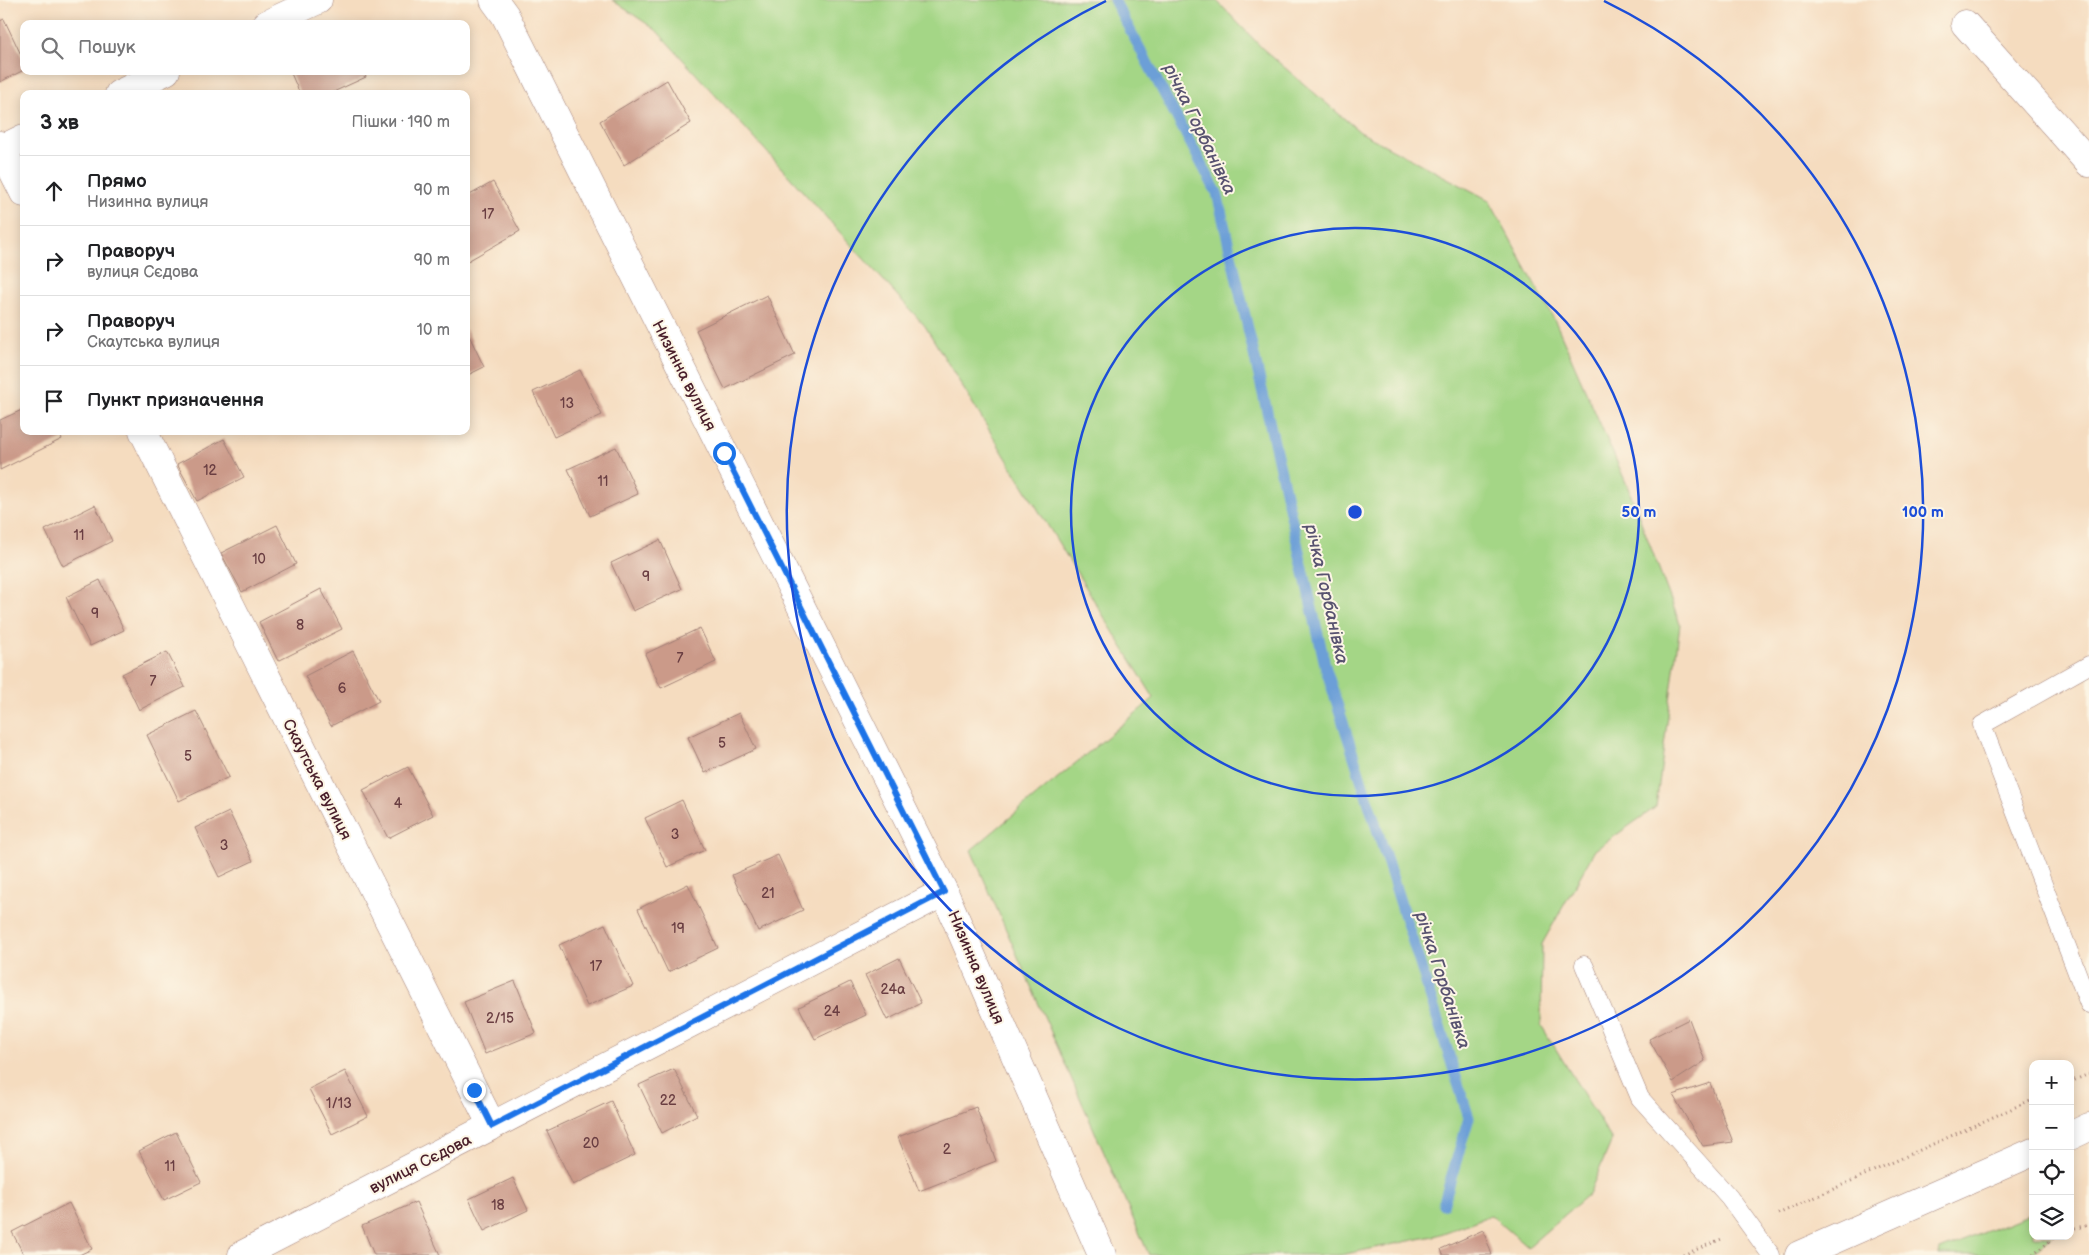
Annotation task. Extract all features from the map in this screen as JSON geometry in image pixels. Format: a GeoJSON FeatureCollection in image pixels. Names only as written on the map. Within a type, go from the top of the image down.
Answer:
{"type":"FeatureCollection","features":[{"type":"Feature","properties":{"kind":"street"},"geometry":{"type":"LineString","coordinates":[[276,20],[318,0]]}},
{"type":"Feature","properties":{"kind":"street","name":"Низинна вулиця"},"geometry":{"type":"LineString","coordinates":[[499,7],[944,892],[1102,1255]]}},
{"type":"Feature","properties":{"kind":"street"},"geometry":{"type":"LineString","coordinates":[[1965,24],[2089,163]]}},
{"type":"Feature","properties":{"kind":"street"},"geometry":{"type":"LineString","coordinates":[[127,90],[158,75]]}},
{"type":"Feature","properties":{"kind":"street"},"geometry":{"type":"LineString","coordinates":[[6,146],[20,182]]}},
{"type":"Feature","properties":{"kind":"street","name":"Скаутська вулиця"},"geometry":{"type":"LineString","coordinates":[[146,435],[492,1126]]}},
{"type":"Feature","properties":{"kind":"street","name":"вулиця Сєдова"},"geometry":{"type":"LineString","coordinates":[[242,1255],[944,892]]}},
{"type":"Feature","properties":{"kind":"street"},"geometry":{"type":"LineString","coordinates":[[2074,1134],[2089,1127]]}},
{"type":"Feature","properties":{"kind":"street"},"geometry":{"type":"LineString","coordinates":[[1799,1255],[2029,1154]]}},
{"type":"Feature","properties":{"kind":"lane"},"geometry":{"type":"LineString","coordinates":[[2089,665],[1982,725],[2089,1004]]}},
{"type":"Feature","properties":{"kind":"lane"},"geometry":{"type":"LineString","coordinates":[[1584,965],[1640,1098],[1729,1197],[1771,1255]]}},
{"type":"Feature","properties":{"kind":"path"},"geometry":{"type":"LineString","coordinates":[[2074,1080],[2089,1074]]}},
{"type":"Feature","properties":{"kind":"path"},"geometry":{"type":"LineString","coordinates":[[1683,1255],[2029,1101]]}},
{"type":"Feature","properties":{"kind":"path"},"geometry":{"type":"LineString","coordinates":[[2074,1228],[2089,1225]]}},
{"type":"Feature","properties":{"kind":"path"},"geometry":{"type":"LineString","coordinates":[[2033,1255],[2051,1240]]}},
{"type":"Feature","properties":{"kind":"green space"},"geometry":{"type":"Polygon","coordinates":[[[612,0],[1216,0],[1263,49],[1360,132],[1489,200],[1556,323],[1627,485],[1680,624],[1656,807],[1595,850],[1542,944],[1541,1025],[1612,1140],[1589,1194],[1528,1247],[1491,1215],[1438,1235],[1341,1255],[1149,1255],[971,850],[1154,698],[925,326],[656,30],[612,0]]]}},
{"type":"Feature","properties":{"kind":"green space"},"geometry":{"type":"Polygon","coordinates":[[[2029,1215],[2029,1240],[2048,1240],[2031,1255],[1939,1255],[1940,1250],[2029,1215]]]}},
{"type":"Feature","properties":{"kind":"building"},"geometry":{"type":"Polygon","coordinates":[[[4,19],[20,53],[20,72],[0,82],[0,21],[4,19]]]}},
{"type":"Feature","properties":{"kind":"building"},"geometry":{"type":"Polygon","coordinates":[[[292,75],[365,75],[366,77],[338,90],[298,90],[292,75]]]}},
{"type":"Feature","properties":{"kind":"building"},"geometry":{"type":"Polygon","coordinates":[[[667,80],[691,123],[624,165],[600,121],[667,80]]]}},
{"type":"Feature","properties":{"kind":"building"},"geometry":{"type":"Polygon","coordinates":[[[493,182],[520,231],[470,260],[470,195],[493,182]]]}},
{"type":"Feature","properties":{"kind":"building"},"geometry":{"type":"Polygon","coordinates":[[[767,295],[795,355],[725,389],[696,330],[767,295]]]}},
{"type":"Feature","properties":{"kind":"building"},"geometry":{"type":"Polygon","coordinates":[[[470,337],[484,367],[470,374],[470,337]]]}},
{"type":"Feature","properties":{"kind":"building"},"geometry":{"type":"Polygon","coordinates":[[[580,370],[602,415],[554,437],[533,392],[580,370]]]}},
{"type":"Feature","properties":{"kind":"building"},"geometry":{"type":"Polygon","coordinates":[[[20,411],[20,435],[60,435],[62,439],[0,470],[0,420],[20,411]]]}},
{"type":"Feature","properties":{"kind":"building"},"geometry":{"type":"Polygon","coordinates":[[[224,439],[244,477],[197,501],[177,464],[224,439]]]}},
{"type":"Feature","properties":{"kind":"building"},"geometry":{"type":"Polygon","coordinates":[[[616,447],[638,494],[590,516],[568,469],[616,447]]]}},
{"type":"Feature","properties":{"kind":"building"},"geometry":{"type":"Polygon","coordinates":[[[95,505],[112,541],[63,566],[45,530],[95,505]]]}},
{"type":"Feature","properties":{"kind":"building"},"geometry":{"type":"Polygon","coordinates":[[[277,525],[296,564],[242,592],[221,553],[277,525]]]}},
{"type":"Feature","properties":{"kind":"building"},"geometry":{"type":"Polygon","coordinates":[[[660,540],[682,589],[633,611],[611,563],[660,540]]]}},
{"type":"Feature","properties":{"kind":"building"},"geometry":{"type":"Polygon","coordinates":[[[100,580],[124,630],[90,646],[66,597],[100,580]]]}},
{"type":"Feature","properties":{"kind":"building"},"geometry":{"type":"Polygon","coordinates":[[[321,589],[342,629],[278,661],[259,622],[321,589]]]}},
{"type":"Feature","properties":{"kind":"building"},"geometry":{"type":"Polygon","coordinates":[[[700,628],[716,662],[661,688],[645,654],[700,628]]]}},
{"type":"Feature","properties":{"kind":"building"},"geometry":{"type":"Polygon","coordinates":[[[353,651],[379,701],[331,726],[305,676],[353,651]]]}},
{"type":"Feature","properties":{"kind":"building"},"geometry":{"type":"Polygon","coordinates":[[[167,652],[185,687],[139,710],[122,674],[167,652]]]}},
{"type":"Feature","properties":{"kind":"building"},"geometry":{"type":"Polygon","coordinates":[[[196,711],[229,777],[179,801],[147,735],[196,711]]]}},
{"type":"Feature","properties":{"kind":"building"},"geometry":{"type":"Polygon","coordinates":[[[739,713],[756,749],[705,773],[688,737],[739,713]]]}},
{"type":"Feature","properties":{"kind":"building"},"geometry":{"type":"Polygon","coordinates":[[[408,767],[433,815],[388,838],[363,790],[408,767]]]}},
{"type":"Feature","properties":{"kind":"building"},"geometry":{"type":"Polygon","coordinates":[[[682,800],[705,850],[667,867],[645,818],[682,800]]]}},
{"type":"Feature","properties":{"kind":"building"},"geometry":{"type":"Polygon","coordinates":[[[229,812],[253,861],[219,877],[195,828],[229,812]]]}},
{"type":"Feature","properties":{"kind":"building"},"geometry":{"type":"Polygon","coordinates":[[[778,855],[803,910],[758,931],[732,875],[778,855]]]}},
{"type":"Feature","properties":{"kind":"building"},"geometry":{"type":"Polygon","coordinates":[[[688,884],[718,948],[668,972],[638,909],[688,884]]]}},
{"type":"Feature","properties":{"kind":"building"},"geometry":{"type":"Polygon","coordinates":[[[605,924],[633,986],[587,1006],[559,945],[605,924]]]}},
{"type":"Feature","properties":{"kind":"building"},"geometry":{"type":"Polygon","coordinates":[[[899,958],[921,1003],[887,1020],[865,975],[899,958]]]}},
{"type":"Feature","properties":{"kind":"building"},"geometry":{"type":"Polygon","coordinates":[[[515,981],[536,1033],[485,1054],[464,1002],[515,981]]]}},
{"type":"Feature","properties":{"kind":"building"},"geometry":{"type":"Polygon","coordinates":[[[850,982],[866,1015],[815,1039],[799,1007],[850,982]]]}},
{"type":"Feature","properties":{"kind":"building"},"geometry":{"type":"Polygon","coordinates":[[[1689,1019],[1705,1061],[1673,1082],[1649,1039],[1689,1019]]]}},
{"type":"Feature","properties":{"kind":"building"},"geometry":{"type":"Polygon","coordinates":[[[674,1069],[697,1115],[662,1133],[639,1085],[674,1069]]]}},
{"type":"Feature","properties":{"kind":"building"},"geometry":{"type":"Polygon","coordinates":[[[345,1071],[368,1116],[332,1134],[309,1089],[345,1071]]]}},
{"type":"Feature","properties":{"kind":"building"},"geometry":{"type":"Polygon","coordinates":[[[1710,1083],[1733,1142],[1703,1146],[1673,1095],[1710,1083]]]}},
{"type":"Feature","properties":{"kind":"building"},"geometry":{"type":"Polygon","coordinates":[[[611,1101],[635,1155],[573,1185],[547,1131],[611,1101]]]}},
{"type":"Feature","properties":{"kind":"building"},"geometry":{"type":"Polygon","coordinates":[[[976,1107],[996,1161],[919,1191],[898,1137],[976,1107]]]}},
{"type":"Feature","properties":{"kind":"building"},"geometry":{"type":"Polygon","coordinates":[[[176,1132],[201,1182],[164,1200],[139,1151],[176,1132]]]}},
{"type":"Feature","properties":{"kind":"building"},"geometry":{"type":"Polygon","coordinates":[[[513,1178],[528,1210],[484,1231],[469,1199],[513,1178]]]}},
{"type":"Feature","properties":{"kind":"building"},"geometry":{"type":"Polygon","coordinates":[[[416,1202],[440,1255],[374,1255],[362,1226],[416,1202]]]}},
{"type":"Feature","properties":{"kind":"building"},"geometry":{"type":"Polygon","coordinates":[[[69,1203],[92,1249],[79,1255],[24,1255],[12,1232],[69,1203]]]}},
{"type":"Feature","properties":{"kind":"building"},"geometry":{"type":"Polygon","coordinates":[[[1483,1230],[1492,1255],[1443,1255],[1441,1249],[1483,1230]]]}},
{"type":"Feature","properties":{"kind":"waterway","name":"річка Горбанівка"},"geometry":{"type":"LineString","coordinates":[[1114,0],[1217,193],[1326,669],[1469,1118],[1443,1205]]}},
{"type":"Feature","properties":{"kind":"route"},"geometry":{"type":"LineString","coordinates":[[474,1090],[492,1126],[944,892],[724,453]]}}]}
